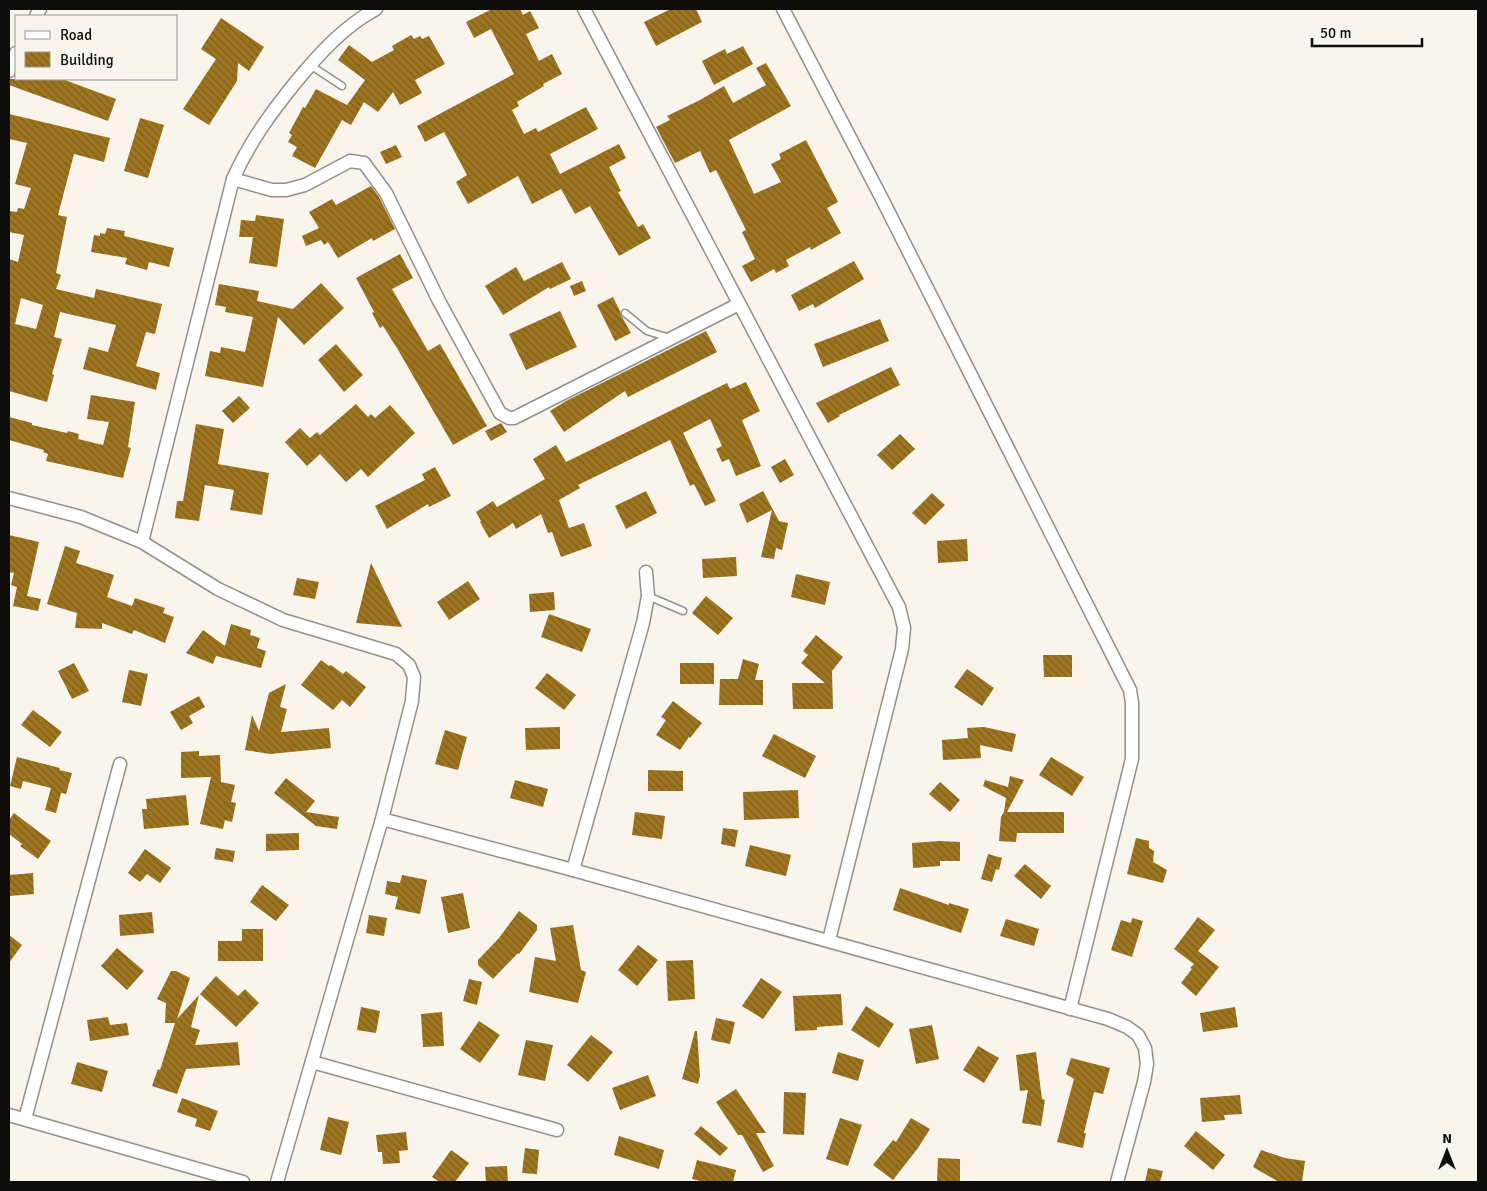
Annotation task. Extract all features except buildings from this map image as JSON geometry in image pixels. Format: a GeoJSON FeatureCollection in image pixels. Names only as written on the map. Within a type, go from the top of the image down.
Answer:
{"type":"FeatureCollection","features":[{"type":"Feature","properties":{"kind":"street"},"geometry":{"type":"LineString","coordinates":[[142,542],[233,179],[254,137],[310,65],[334,39],[357,20],[376,9]]}},
{"type":"Feature","properties":{"kind":"street"},"geometry":{"type":"LineString","coordinates":[[584,9],[900,608],[904,628],[902,649],[829,940]]}},
{"type":"Feature","properties":{"kind":"street"},"geometry":{"type":"LineString","coordinates":[[783,9],[881,197],[1130,690],[1132,703],[1131,766],[1070,1009]]}},
{"type":"Feature","properties":{"kind":"street"},"geometry":{"type":"LineString","coordinates":[[9,71],[15,56]]}},
{"type":"Feature","properties":{"kind":"street"},"geometry":{"type":"LineString","coordinates":[[233,179],[272,190],[286,190],[305,185],[350,161],[364,163],[386,193],[439,301],[500,413],[509,418],[514,418],[739,304]]}},
{"type":"Feature","properties":{"kind":"street"},"geometry":{"type":"LineString","coordinates":[[9,498],[81,517],[142,542],[218,589],[283,620],[396,654],[409,665],[414,677],[414,690],[382,819],[277,1182]]}},
{"type":"Feature","properties":{"kind":"street"},"geometry":{"type":"LineString","coordinates":[[573,870],[643,622],[648,596],[646,572]]}},
{"type":"Feature","properties":{"kind":"street"},"geometry":{"type":"LineString","coordinates":[[24,1120],[120,764]]}},
{"type":"Feature","properties":{"kind":"street"},"geometry":{"type":"LineString","coordinates":[[382,819],[829,940],[1108,1019],[1127,1027],[1138,1035],[1145,1048],[1147,1064],[1144,1082],[1117,1182]]}},
{"type":"Feature","properties":{"kind":"street"},"geometry":{"type":"LineString","coordinates":[[312,1062],[557,1130]]}},
{"type":"Feature","properties":{"kind":"street"},"geometry":{"type":"LineString","coordinates":[[9,1115],[243,1182]]}},
{"type":"Feature","properties":{"kind":"lane"},"geometry":{"type":"LineString","coordinates":[[310,65],[342,86]]}},
{"type":"Feature","properties":{"kind":"lane"},"geometry":{"type":"LineString","coordinates":[[625,313],[647,331],[671,339]]}},
{"type":"Feature","properties":{"kind":"lane"},"geometry":{"type":"LineString","coordinates":[[648,596],[683,611]]}}]}
